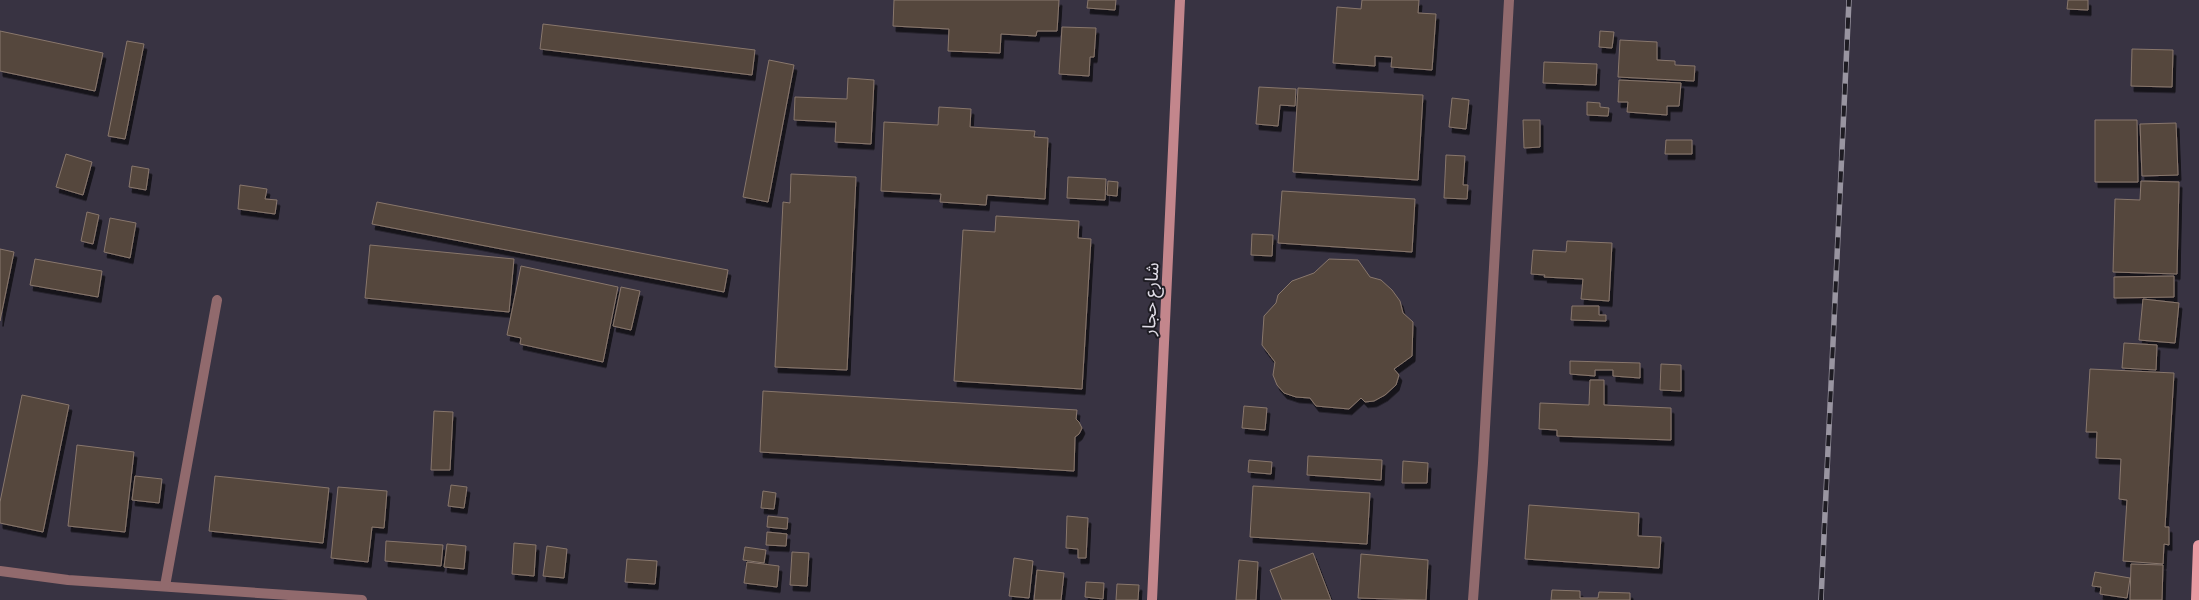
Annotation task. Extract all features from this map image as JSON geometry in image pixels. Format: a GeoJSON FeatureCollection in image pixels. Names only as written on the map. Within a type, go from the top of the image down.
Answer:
{"type":"FeatureCollection","features":[{"type":"Feature","properties":{"kind":"main road"},"geometry":{"type":"LineString","coordinates":[[2197,600],[2199,546]]}},
{"type":"Feature","properties":{"kind":"street","name":"شارع حجار"},"geometry":{"type":"LineString","coordinates":[[1152,600],[1180,0]]}},
{"type":"Feature","properties":{"kind":"street"},"geometry":{"type":"LineString","coordinates":[[1473,600],[1483,463],[1509,0]]}},
{"type":"Feature","properties":{"kind":"street"},"geometry":{"type":"LineString","coordinates":[[165,586],[217,300]]}},
{"type":"Feature","properties":{"kind":"street"},"geometry":{"type":"LineString","coordinates":[[0,571],[68,580],[165,586],[259,596],[362,600]]}},
{"type":"Feature","properties":{"kind":"building"},"geometry":{"type":"Polygon","coordinates":[[[894,0],[1059,0],[1057,31],[1037,31],[1036,36],[1001,34],[1000,53],[948,51],[949,29],[893,26],[894,0]]]}},
{"type":"Feature","properties":{"kind":"building"},"geometry":{"type":"Polygon","coordinates":[[[1088,0],[1116,0],[1115,10],[1087,8],[1088,0]]]}},
{"type":"Feature","properties":{"kind":"building"},"geometry":{"type":"Polygon","coordinates":[[[1362,0],[1419,0],[1418,13],[1436,14],[1432,70],[1391,67],[1392,57],[1375,56],[1375,66],[1333,63],[1337,7],[1361,9],[1362,0]]]}},
{"type":"Feature","properties":{"kind":"building"},"geometry":{"type":"Polygon","coordinates":[[[2068,0],[2088,0],[2088,10],[2067,9],[2068,0]]]}},
{"type":"Feature","properties":{"kind":"building"},"geometry":{"type":"Polygon","coordinates":[[[543,24],[755,50],[752,75],[540,49],[543,24]]]}},
{"type":"Feature","properties":{"kind":"building"},"geometry":{"type":"Polygon","coordinates":[[[1062,27],[1096,28],[1094,57],[1090,57],[1089,76],[1059,74],[1062,27]]]}},
{"type":"Feature","properties":{"kind":"building"},"geometry":{"type":"Polygon","coordinates":[[[0,31],[103,53],[95,91],[0,71],[0,31]]]}},
{"type":"Feature","properties":{"kind":"building"},"geometry":{"type":"Polygon","coordinates":[[[1600,31],[1614,32],[1612,48],[1599,47],[1600,31]]]}},
{"type":"Feature","properties":{"kind":"building"},"geometry":{"type":"Polygon","coordinates":[[[1620,40],[1657,42],[1657,60],[1675,61],[1675,65],[1695,66],[1694,81],[1618,77],[1620,40]]]}},
{"type":"Feature","properties":{"kind":"building"},"geometry":{"type":"Polygon","coordinates":[[[127,41],[144,44],[125,139],[108,136],[127,41]]]}},
{"type":"Feature","properties":{"kind":"building"},"geometry":{"type":"Polygon","coordinates":[[[2132,49],[2173,50],[2172,87],[2131,86],[2132,49]]]}},
{"type":"Feature","properties":{"kind":"building"},"geometry":{"type":"Polygon","coordinates":[[[769,60],[794,65],[768,202],[743,197],[769,60]]]}},
{"type":"Feature","properties":{"kind":"building"},"geometry":{"type":"Polygon","coordinates":[[[1544,62],[1597,64],[1596,85],[1543,83],[1544,62]]]}},
{"type":"Feature","properties":{"kind":"building"},"geometry":{"type":"Polygon","coordinates":[[[848,78],[874,80],[871,144],[835,142],[836,122],[794,120],[795,97],[847,99],[848,78]]]}},
{"type":"Feature","properties":{"kind":"building"},"geometry":{"type":"Polygon","coordinates":[[[1619,80],[1681,83],[1679,106],[1667,106],[1667,115],[1627,112],[1628,102],[1618,102],[1619,80]]]}},
{"type":"Feature","properties":{"kind":"building"},"geometry":{"type":"Polygon","coordinates":[[[1259,87],[1296,89],[1295,106],[1280,105],[1278,126],[1256,124],[1259,87]]]}},
{"type":"Feature","properties":{"kind":"building"},"geometry":{"type":"Polygon","coordinates":[[[1298,88],[1423,95],[1418,180],[1293,172],[1298,88]]]}},
{"type":"Feature","properties":{"kind":"building"},"geometry":{"type":"Polygon","coordinates":[[[1452,98],[1469,100],[1466,129],[1449,127],[1452,98]]]}},
{"type":"Feature","properties":{"kind":"building"},"geometry":{"type":"Polygon","coordinates":[[[1587,102],[1600,103],[1600,107],[1609,108],[1608,116],[1587,115],[1587,102]]]}},
{"type":"Feature","properties":{"kind":"building"},"geometry":{"type":"Polygon","coordinates":[[[939,107],[971,109],[970,127],[1035,131],[1034,137],[1048,138],[1045,199],[987,195],[986,205],[940,202],[941,194],[881,191],[884,122],[938,125],[939,107]]]}},
{"type":"Feature","properties":{"kind":"building"},"geometry":{"type":"Polygon","coordinates":[[[1523,120],[1540,120],[1540,147],[1524,148],[1523,120]]]}},
{"type":"Feature","properties":{"kind":"building"},"geometry":{"type":"Polygon","coordinates":[[[2095,120],[2137,120],[2138,182],[2095,182],[2095,120]]]}},
{"type":"Feature","properties":{"kind":"building"},"geometry":{"type":"Polygon","coordinates":[[[2176,123],[2178,175],[2142,176],[2140,124],[2176,123]]]}},
{"type":"Feature","properties":{"kind":"building"},"geometry":{"type":"Polygon","coordinates":[[[1666,140],[1692,140],[1692,154],[1665,154],[1666,140]]]}},
{"type":"Feature","properties":{"kind":"building"},"geometry":{"type":"Polygon","coordinates":[[[66,154],[92,162],[83,195],[56,187],[66,154]]]}},
{"type":"Feature","properties":{"kind":"building"},"geometry":{"type":"Polygon","coordinates":[[[1446,155],[1465,156],[1463,185],[1468,185],[1467,199],[1444,198],[1446,155]]]}},
{"type":"Feature","properties":{"kind":"building"},"geometry":{"type":"Polygon","coordinates":[[[132,166],[149,169],[146,190],[129,187],[132,166]]]}},
{"type":"Feature","properties":{"kind":"building"},"geometry":{"type":"Polygon","coordinates":[[[791,174],[856,177],[847,370],[775,367],[783,202],[790,203],[791,174]]]}},
{"type":"Feature","properties":{"kind":"building"},"geometry":{"type":"Polygon","coordinates":[[[1068,177],[1106,179],[1105,200],[1067,198],[1068,177]]]}},
{"type":"Feature","properties":{"kind":"building"},"geometry":{"type":"Polygon","coordinates":[[[1108,181],[1118,182],[1117,196],[1107,195],[1108,181]]]}},
{"type":"Feature","properties":{"kind":"building"},"geometry":{"type":"Polygon","coordinates":[[[2141,181],[2179,182],[2177,274],[2113,272],[2115,199],[2140,200],[2141,181]]]}},
{"type":"Feature","properties":{"kind":"building"},"geometry":{"type":"Polygon","coordinates":[[[240,185],[267,189],[265,199],[277,200],[275,214],[238,209],[240,185]]]}},
{"type":"Feature","properties":{"kind":"building"},"geometry":{"type":"Polygon","coordinates":[[[1282,191],[1415,199],[1412,252],[1278,243],[1282,191]]]}},
{"type":"Feature","properties":{"kind":"building"},"geometry":{"type":"Polygon","coordinates":[[[377,202],[728,270],[724,292],[372,224],[377,202]]]}},
{"type":"Feature","properties":{"kind":"building"},"geometry":{"type":"Polygon","coordinates":[[[87,212],[99,215],[93,244],[81,241],[87,212]]]}},
{"type":"Feature","properties":{"kind":"building"},"geometry":{"type":"Polygon","coordinates":[[[996,216],[1079,221],[1078,238],[1091,239],[1082,389],[954,381],[963,230],[995,232],[996,216]]]}},
{"type":"Feature","properties":{"kind":"building"},"geometry":{"type":"Polygon","coordinates":[[[110,218],[136,223],[130,258],[104,252],[110,218]]]}},
{"type":"Feature","properties":{"kind":"building"},"geometry":{"type":"Polygon","coordinates":[[[1252,234],[1273,235],[1272,256],[1251,255],[1252,234]]]}},
{"type":"Feature","properties":{"kind":"building"},"geometry":{"type":"Polygon","coordinates":[[[1567,241],[1612,243],[1609,301],[1581,299],[1583,279],[1544,277],[1545,275],[1531,274],[1533,250],[1566,252],[1567,241]]]}},
{"type":"Feature","properties":{"kind":"building"},"geometry":{"type":"Polygon","coordinates":[[[370,245],[514,259],[509,312],[365,298],[370,245]]]}},
{"type":"Feature","properties":{"kind":"building"},"geometry":{"type":"Polygon","coordinates":[[[0,249],[14,252],[0,321],[0,249]]]}},
{"type":"Feature","properties":{"kind":"building"},"geometry":{"type":"Polygon","coordinates":[[[35,259],[102,271],[98,297],[30,285],[35,259]]]}},
{"type":"Feature","properties":{"kind":"building"},"geometry":{"type":"Polygon","coordinates":[[[1329,259],[1358,260],[1370,277],[1381,280],[1392,290],[1400,301],[1403,313],[1413,322],[1412,356],[1394,369],[1399,375],[1396,385],[1385,395],[1374,401],[1365,402],[1361,398],[1349,409],[1316,406],[1310,398],[1296,397],[1284,393],[1277,385],[1273,375],[1275,362],[1262,345],[1264,316],[1276,303],[1278,295],[1292,281],[1314,273],[1329,259]]]}},
{"type":"Feature","properties":{"kind":"building"},"geometry":{"type":"Polygon","coordinates":[[[521,266],[618,287],[603,362],[520,344],[521,338],[507,335],[521,266]]]}},
{"type":"Feature","properties":{"kind":"building"},"geometry":{"type":"Polygon","coordinates":[[[2174,276],[2174,297],[2114,298],[2114,277],[2174,276]]]}},
{"type":"Feature","properties":{"kind":"building"},"geometry":{"type":"Polygon","coordinates":[[[621,287],[640,291],[631,330],[613,326],[621,287]]]}},
{"type":"Feature","properties":{"kind":"building"},"geometry":{"type":"Polygon","coordinates":[[[2143,299],[2179,303],[2175,343],[2139,340],[2143,299]]]}},
{"type":"Feature","properties":{"kind":"building"},"geometry":{"type":"Polygon","coordinates":[[[1572,306],[1599,306],[1599,315],[1606,315],[1606,321],[1571,320],[1572,306]]]}},
{"type":"Feature","properties":{"kind":"building"},"geometry":{"type":"Polygon","coordinates":[[[2124,343],[2157,345],[2156,370],[2122,368],[2124,343]]]}},
{"type":"Feature","properties":{"kind":"building"},"geometry":{"type":"Polygon","coordinates":[[[1570,361],[1640,363],[1640,378],[1613,376],[1613,370],[1595,370],[1595,376],[1570,374],[1570,361]]]}},
{"type":"Feature","properties":{"kind":"building"},"geometry":{"type":"Polygon","coordinates":[[[1661,364],[1681,365],[1681,391],[1660,390],[1661,364]]]}},
{"type":"Feature","properties":{"kind":"building"},"geometry":{"type":"Polygon","coordinates":[[[2090,369],[2174,373],[2165,527],[2169,527],[2169,545],[2164,544],[2163,564],[2123,561],[2127,500],[2119,499],[2121,459],[2096,458],[2097,432],[2086,432],[2090,369]]]}},
{"type":"Feature","properties":{"kind":"building"},"geometry":{"type":"Polygon","coordinates":[[[1590,380],[1604,380],[1604,405],[1671,408],[1671,440],[1557,436],[1557,430],[1539,429],[1540,403],[1589,405],[1590,380]]]}},
{"type":"Feature","properties":{"kind":"building"},"geometry":{"type":"Polygon","coordinates":[[[763,391],[1077,410],[1076,419],[1082,428],[1075,437],[1074,471],[760,452],[763,391]]]}},
{"type":"Feature","properties":{"kind":"building"},"geometry":{"type":"Polygon","coordinates":[[[22,395],[69,405],[43,532],[0,523],[0,502],[22,395]]]}},
{"type":"Feature","properties":{"kind":"building"},"geometry":{"type":"Polygon","coordinates":[[[1244,406],[1267,408],[1265,430],[1242,428],[1244,406]]]}},
{"type":"Feature","properties":{"kind":"building"},"geometry":{"type":"Polygon","coordinates":[[[434,411],[453,412],[450,470],[431,470],[434,411]]]}},
{"type":"Feature","properties":{"kind":"building"},"geometry":{"type":"Polygon","coordinates":[[[77,445],[134,452],[125,532],[68,526],[77,445]]]}},
{"type":"Feature","properties":{"kind":"building"},"geometry":{"type":"Polygon","coordinates":[[[1308,456],[1382,460],[1381,480],[1307,475],[1308,456]]]}},
{"type":"Feature","properties":{"kind":"building"},"geometry":{"type":"Polygon","coordinates":[[[1249,460],[1272,462],[1271,474],[1248,472],[1249,460]]]}},
{"type":"Feature","properties":{"kind":"building"},"geometry":{"type":"Polygon","coordinates":[[[1403,461],[1428,463],[1427,483],[1402,483],[1403,461]]]}},
{"type":"Feature","properties":{"kind":"building"},"geometry":{"type":"Polygon","coordinates":[[[135,476],[162,479],[159,503],[132,500],[135,476]]]}},
{"type":"Feature","properties":{"kind":"building"},"geometry":{"type":"Polygon","coordinates":[[[215,476],[329,488],[323,543],[209,531],[215,476]]]}},
{"type":"Feature","properties":{"kind":"building"},"geometry":{"type":"Polygon","coordinates":[[[451,485],[467,487],[464,508],[448,506],[451,485]]]}},
{"type":"Feature","properties":{"kind":"building"},"geometry":{"type":"Polygon","coordinates":[[[1253,486],[1370,493],[1367,544],[1250,537],[1253,486]]]}},
{"type":"Feature","properties":{"kind":"building"},"geometry":{"type":"Polygon","coordinates":[[[338,487],[387,491],[384,528],[372,527],[368,562],[331,558],[338,487]]]}},
{"type":"Feature","properties":{"kind":"building"},"geometry":{"type":"Polygon","coordinates":[[[763,491],[776,493],[774,509],[761,508],[763,491]]]}},
{"type":"Feature","properties":{"kind":"building"},"geometry":{"type":"Polygon","coordinates":[[[1529,505],[1639,513],[1638,536],[1661,537],[1659,568],[1525,559],[1529,505]]]}},
{"type":"Feature","properties":{"kind":"building"},"geometry":{"type":"Polygon","coordinates":[[[768,516],[788,518],[787,529],[767,527],[768,516]]]}},
{"type":"Feature","properties":{"kind":"building"},"geometry":{"type":"Polygon","coordinates":[[[1067,516],[1088,518],[1086,558],[1078,558],[1078,549],[1066,548],[1067,516]]]}},
{"type":"Feature","properties":{"kind":"building"},"geometry":{"type":"Polygon","coordinates":[[[767,532],[787,534],[786,546],[766,545],[767,532]]]}},
{"type":"Feature","properties":{"kind":"building"},"geometry":{"type":"Polygon","coordinates":[[[386,541],[443,545],[441,566],[385,561],[386,541]]]}},
{"type":"Feature","properties":{"kind":"building"},"geometry":{"type":"Polygon","coordinates":[[[514,543],[536,545],[534,576],[512,574],[514,543]]]}},
{"type":"Feature","properties":{"kind":"building"},"geometry":{"type":"Polygon","coordinates":[[[447,544],[466,546],[464,569],[444,567],[447,544]]]}},
{"type":"Feature","properties":{"kind":"building"},"geometry":{"type":"Polygon","coordinates":[[[547,546],[567,549],[564,578],[543,576],[547,546]]]}},
{"type":"Feature","properties":{"kind":"building"},"geometry":{"type":"Polygon","coordinates":[[[745,547],[766,550],[764,563],[743,560],[745,547]]]}},
{"type":"Feature","properties":{"kind":"building"},"geometry":{"type":"Polygon","coordinates":[[[792,552],[809,553],[807,586],[790,585],[792,552]]]}},
{"type":"Feature","properties":{"kind":"building"},"geometry":{"type":"Polygon","coordinates":[[[1313,553],[1331,600],[1282,600],[1270,570],[1313,553]]]}},
{"type":"Feature","properties":{"kind":"building"},"geometry":{"type":"Polygon","coordinates":[[[1361,554],[1428,560],[1426,600],[1358,598],[1361,554]]]}},
{"type":"Feature","properties":{"kind":"building"},"geometry":{"type":"Polygon","coordinates":[[[1014,558],[1033,561],[1029,598],[1009,596],[1014,558]]]}},
{"type":"Feature","properties":{"kind":"building"},"geometry":{"type":"Polygon","coordinates":[[[627,559],[657,561],[655,584],[625,582],[627,559]]]}},
{"type":"Feature","properties":{"kind":"building"},"geometry":{"type":"Polygon","coordinates":[[[1239,560],[1258,562],[1256,600],[1236,600],[1239,560]]]}},
{"type":"Feature","properties":{"kind":"building"},"geometry":{"type":"Polygon","coordinates":[[[747,562],[779,566],[777,587],[744,583],[747,562]]]}},
{"type":"Feature","properties":{"kind":"building"},"geometry":{"type":"Polygon","coordinates":[[[2131,564],[2163,565],[2162,600],[2130,600],[2131,564]]]}},
{"type":"Feature","properties":{"kind":"building"},"geometry":{"type":"Polygon","coordinates":[[[1037,570],[1064,573],[1061,600],[1034,600],[1037,570]]]}},
{"type":"Feature","properties":{"kind":"building"},"geometry":{"type":"Polygon","coordinates":[[[2095,572],[2130,578],[2127,598],[2100,594],[2101,587],[2092,586],[2095,572]]]}},
{"type":"Feature","properties":{"kind":"building"},"geometry":{"type":"Polygon","coordinates":[[[1086,582],[1104,583],[1103,599],[1085,597],[1086,582]]]}},
{"type":"Feature","properties":{"kind":"building"},"geometry":{"type":"Polygon","coordinates":[[[1117,584],[1139,585],[1138,600],[1116,600],[1117,584]]]}},
{"type":"Feature","properties":{"kind":"building"},"geometry":{"type":"Polygon","coordinates":[[[1552,590],[1580,591],[1580,598],[1598,598],[1599,592],[1630,593],[1630,600],[1551,600],[1552,590]]]}},
{"type":"Feature","properties":{"kind":"railway"},"geometry":{"type":"LineString","coordinates":[[1821,600],[1849,0]]}}]}
